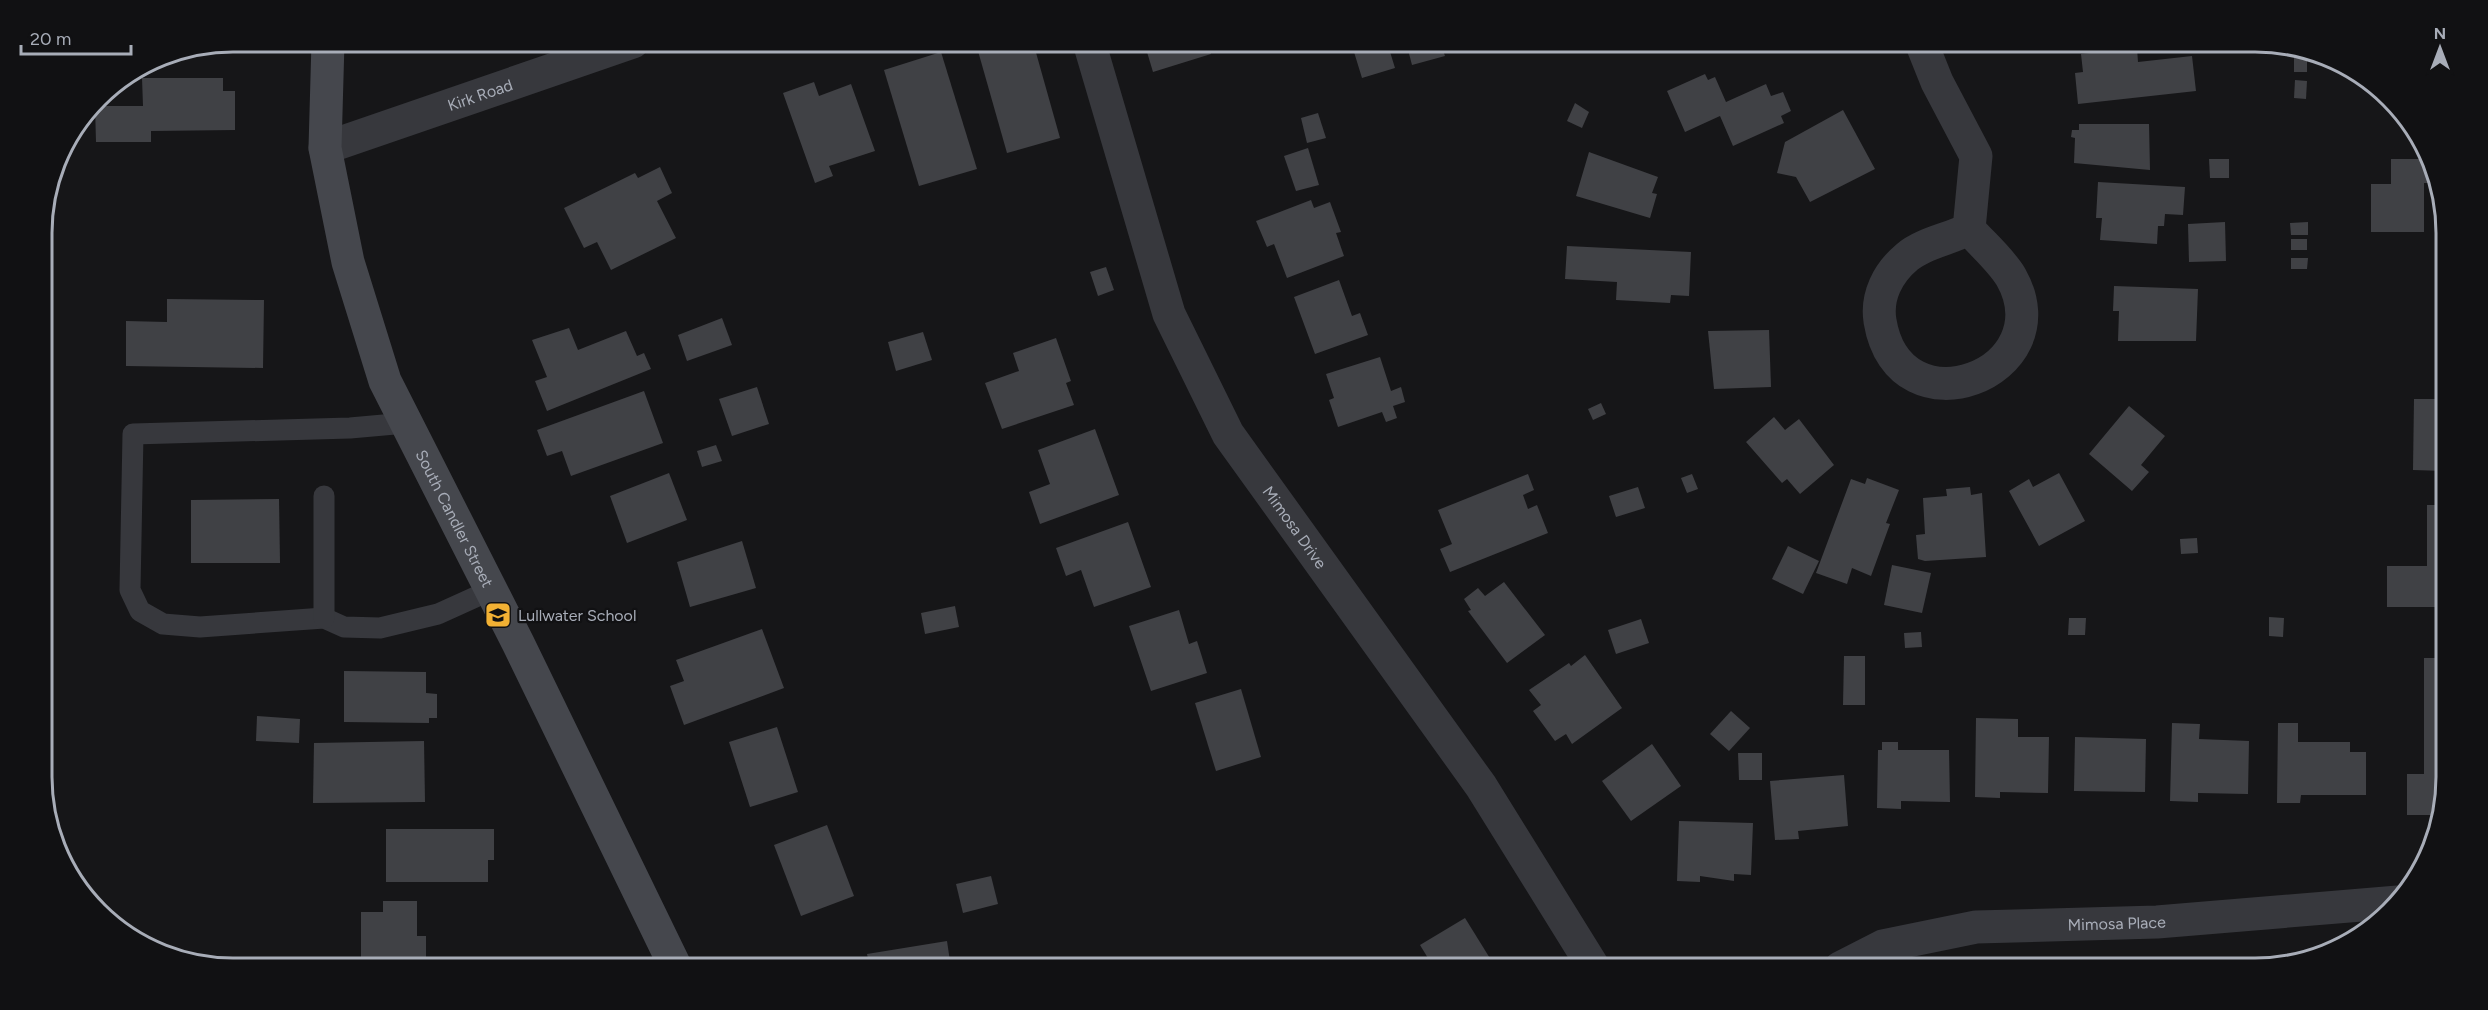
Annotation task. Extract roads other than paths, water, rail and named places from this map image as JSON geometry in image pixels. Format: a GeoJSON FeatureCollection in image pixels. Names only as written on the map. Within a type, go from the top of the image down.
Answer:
{"type":"FeatureCollection","features":[{"type":"Feature","properties":{"kind":"main road","name":"South Candler Street"},"geometry":{"type":"LineString","coordinates":[[328,53],[325,148],[348,262],[386,381],[671,958]]}},
{"type":"Feature","properties":{"kind":"street"},"geometry":{"type":"LineString","coordinates":[[1925,52],[1937,82],[1976,156],[1969,229],[2011,277],[2019,299],[2020,323],[2013,346],[1999,365],[1978,378],[1955,384],[1931,382],[1909,372],[1893,356],[1882,336],[1879,314],[1882,291],[1892,271],[1909,255],[1969,229]]}},
{"type":"Feature","properties":{"kind":"street","name":"Kirk Road"},"geometry":{"type":"LineString","coordinates":[[325,148],[602,53]]}},
{"type":"Feature","properties":{"kind":"street","name":"Mimosa Drive"},"geometry":{"type":"LineString","coordinates":[[1092,53],[1169,314],[1228,434],[1481,786],[1587,957]]}},
{"type":"Feature","properties":{"kind":"street","name":"Mimosa Place"},"geometry":{"type":"LineString","coordinates":[[1861,957],[1883,946],[1976,927],[2157,922],[2383,903]]}},
{"type":"Feature","properties":{"kind":"lane"},"geometry":{"type":"LineString","coordinates":[[406,423],[350,428],[133,434],[130,590],[140,611],[163,624],[200,627],[324,618],[344,627],[380,628],[438,614],[491,590]]}},
{"type":"Feature","properties":{"kind":"lane"},"geometry":{"type":"LineString","coordinates":[[324,496],[324,618]]}},
{"type":"Feature","properties":{"kind":"place","name":"Lullwater School"},"geometry":{"type":"Point","coordinates":[498,615]}}]}
